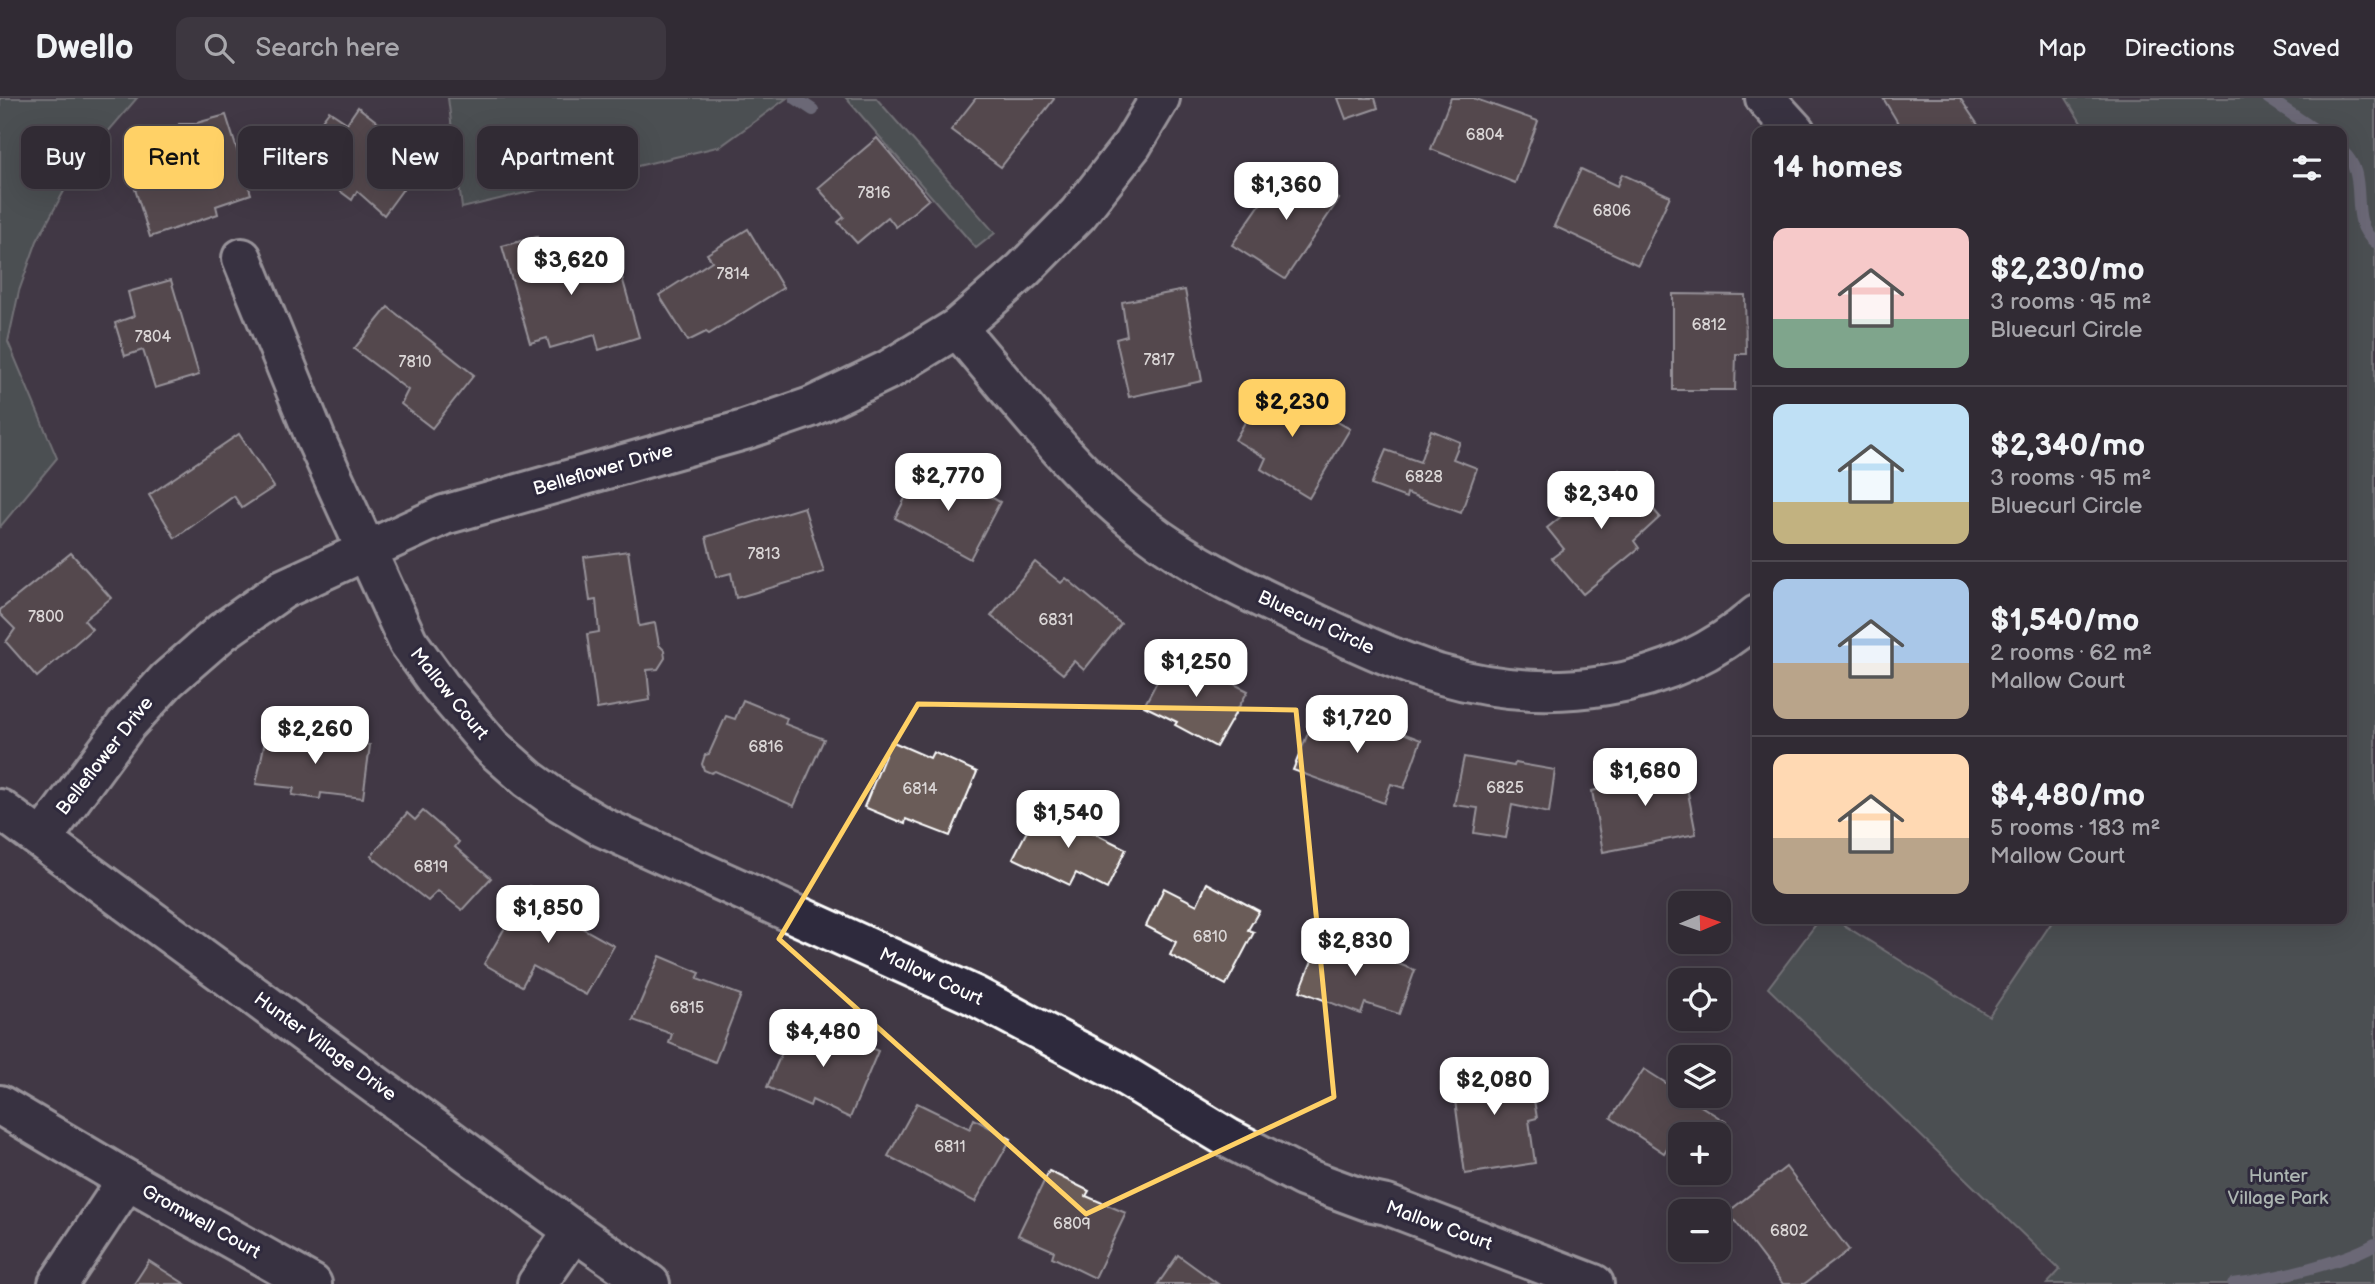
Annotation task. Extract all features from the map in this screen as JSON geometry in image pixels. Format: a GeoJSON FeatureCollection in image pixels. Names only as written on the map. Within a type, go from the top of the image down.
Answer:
{"type":"FeatureCollection","features":[{"type":"Feature","properties":{"kind":"street","name":"Belleflower Drive"},"geometry":{"type":"LineString","coordinates":[[41,839],[126,725],[176,672],[222,632],[283,589],[444,515],[744,430],[811,407],[890,369],[957,328],[1023,270],[1078,214],[1132,145],[1160,98]]}},
{"type":"Feature","properties":{"kind":"street"},"geometry":{"type":"LineString","coordinates":[[1765,98],[1790,126]]}},
{"type":"Feature","properties":{"kind":"street","name":"Mallow Court"},"geometry":{"type":"LineString","coordinates":[[242,258],[317,442],[408,642],[440,686],[492,747],[527,779],[602,827],[973,995],[1117,1071],[1228,1138],[1303,1177],[1368,1201],[1387,1205],[1594,1284]]}},
{"type":"Feature","properties":{"kind":"street","name":"Bluecurl Circle"},"geometry":{"type":"LineString","coordinates":[[957,328],[1085,477],[1141,525],[1194,562],[1258,597],[1377,651],[1437,673],[1485,685],[1539,691],[1594,688],[1642,678],[1687,661],[1736,634],[1752,620]]}},
{"type":"Feature","properties":{"kind":"street","name":"Hunter Village Drive"},"geometry":{"type":"LineString","coordinates":[[0,809],[650,1284]]}},
{"type":"Feature","properties":{"kind":"street","name":"Gromwell Court"},"geometry":{"type":"LineString","coordinates":[[0,1105],[312,1284]]}},
{"type":"Feature","properties":{"kind":"street","name":"Gromwell Court"},"geometry":{"type":"LineString","coordinates":[[58,1284],[127,1180]]}},
{"type":"Feature","properties":{"kind":"street"},"geometry":{"type":"LineString","coordinates":[[537,1284],[574,1231]]}},
{"type":"Feature","properties":{"kind":"highlighted area"},"geometry":{"type":"Polygon","coordinates":[[[918,704],[1296,710],[1334,1097],[1086,1214],[779,939],[918,704]]]}},
{"type":"Feature","properties":{"kind":"green space"},"geometry":{"type":"Polygon","coordinates":[[[0,98],[137,98],[110,129],[110,126],[21,126],[21,189],[65,189],[37,241],[19,291],[8,342],[57,458],[0,527],[0,98]]]}},
{"type":"Feature","properties":{"kind":"green space"},"geometry":{"type":"Polygon","coordinates":[[[448,98],[787,98],[721,146],[638,166],[638,126],[477,126],[477,189],[541,189],[462,208],[460,189],[463,189],[463,126],[452,126],[448,98]]]}},
{"type":"Feature","properties":{"kind":"green space"},"geometry":{"type":"Polygon","coordinates":[[[846,98],[876,98],[995,233],[976,248],[846,98]]]}},
{"type":"Feature","properties":{"kind":"green space","name":"Hunter Village Park"},"geometry":{"type":"Polygon","coordinates":[[[2066,98],[2375,98],[2375,1284],[2047,1284],[2060,1270],[1768,988],[1816,924],[1842,924],[1989,1016],[2051,924],[2347,924],[2347,126],[2083,126],[2066,98]]]}},
{"type":"Feature","properties":{"kind":"building"},"geometry":{"type":"Polygon","coordinates":[[[976,98],[1054,99],[1001,167],[951,130],[976,98]]]}},
{"type":"Feature","properties":{"kind":"building"},"geometry":{"type":"Polygon","coordinates":[[[1338,98],[1375,98],[1378,108],[1346,119],[1338,98]]]}},
{"type":"Feature","properties":{"kind":"building"},"geometry":{"type":"Polygon","coordinates":[[[1451,98],[1473,98],[1538,121],[1515,183],[1431,149],[1451,98]]]}},
{"type":"Feature","properties":{"kind":"building"},"geometry":{"type":"Polygon","coordinates":[[[1883,98],[1960,98],[1979,126],[1895,126],[1898,123],[1883,98]]]}},
{"type":"Feature","properties":{"kind":"building"},"geometry":{"type":"Polygon","coordinates":[[[358,107],[382,126],[367,126],[367,189],[403,189],[384,215],[357,191],[352,200],[337,189],[353,189],[353,126],[318,126],[329,111],[347,123],[358,107]]]}},
{"type":"Feature","properties":{"kind":"building"},"geometry":{"type":"Polygon","coordinates":[[[226,115],[238,153],[238,189],[249,189],[251,194],[216,206],[218,214],[150,237],[135,189],[224,189],[224,126],[178,126],[226,115]]]}},
{"type":"Feature","properties":{"kind":"building"},"geometry":{"type":"Polygon","coordinates":[[[877,138],[929,199],[896,227],[888,217],[857,243],[838,222],[844,217],[818,188],[877,138]]]}},
{"type":"Feature","properties":{"kind":"building"},"geometry":{"type":"Polygon","coordinates":[[[1288,164],[1339,199],[1285,279],[1232,245],[1288,164]]]}},
{"type":"Feature","properties":{"kind":"building"},"geometry":{"type":"Polygon","coordinates":[[[1581,169],[1617,186],[1622,174],[1670,196],[1638,265],[1554,226],[1581,169]]]}},
{"type":"Feature","properties":{"kind":"building"},"geometry":{"type":"Polygon","coordinates":[[[748,229],[783,288],[709,334],[706,332],[688,341],[659,295],[712,261],[707,254],[748,229]]]}},
{"type":"Feature","properties":{"kind":"building"},"geometry":{"type":"Polygon","coordinates":[[[537,237],[547,269],[614,249],[639,337],[599,350],[595,335],[550,348],[547,338],[530,343],[502,246],[537,237]]]}},
{"type":"Feature","properties":{"kind":"building"},"geometry":{"type":"Polygon","coordinates":[[[171,280],[199,375],[155,388],[143,350],[125,356],[115,323],[134,316],[128,292],[171,280]]]}},
{"type":"Feature","properties":{"kind":"building"},"geometry":{"type":"Polygon","coordinates":[[[1185,290],[1202,381],[1129,397],[1116,339],[1127,336],[1122,302],[1185,290]]]}},
{"type":"Feature","properties":{"kind":"building"},"geometry":{"type":"Polygon","coordinates":[[[1673,294],[1745,295],[1746,354],[1736,354],[1735,390],[1673,390],[1673,294]]]}},
{"type":"Feature","properties":{"kind":"building"},"geometry":{"type":"Polygon","coordinates":[[[388,307],[474,375],[432,428],[401,404],[408,390],[354,349],[388,307]]]}},
{"type":"Feature","properties":{"kind":"building"},"geometry":{"type":"Polygon","coordinates":[[[1267,383],[1350,429],[1309,498],[1261,469],[1266,458],[1235,440],[1267,383]]]}},
{"type":"Feature","properties":{"kind":"building"},"geometry":{"type":"Polygon","coordinates":[[[1431,430],[1460,442],[1453,459],[1477,468],[1461,513],[1407,493],[1406,498],[1371,485],[1386,450],[1420,462],[1431,430]]]}},
{"type":"Feature","properties":{"kind":"building"},"geometry":{"type":"Polygon","coordinates":[[[239,434],[274,487],[242,508],[234,496],[175,538],[149,495],[239,434]]]}},
{"type":"Feature","properties":{"kind":"building"},"geometry":{"type":"Polygon","coordinates":[[[920,469],[964,493],[969,485],[1000,502],[970,559],[895,518],[920,469]]]}},
{"type":"Feature","properties":{"kind":"building"},"geometry":{"type":"Polygon","coordinates":[[[1619,470],[1660,517],[1634,541],[1639,548],[1583,594],[1552,558],[1564,549],[1547,528],[1619,470]]]}},
{"type":"Feature","properties":{"kind":"building"},"geometry":{"type":"Polygon","coordinates":[[[804,507],[824,572],[736,598],[731,573],[716,577],[706,537],[804,507]]]}},
{"type":"Feature","properties":{"kind":"building"},"geometry":{"type":"Polygon","coordinates":[[[628,551],[639,626],[655,623],[659,645],[664,650],[665,658],[658,669],[647,670],[650,700],[597,709],[587,634],[599,632],[596,600],[590,601],[584,557],[628,551]]]}},
{"type":"Feature","properties":{"kind":"building"},"geometry":{"type":"Polygon","coordinates":[[[71,553],[111,598],[84,620],[92,629],[37,677],[6,642],[15,629],[0,614],[0,610],[71,553]]]}},
{"type":"Feature","properties":{"kind":"building"},"geometry":{"type":"Polygon","coordinates":[[[1035,562],[1061,583],[1066,578],[1121,624],[1084,670],[1074,661],[1063,674],[991,616],[1035,562]]]}},
{"type":"Feature","properties":{"kind":"building"},"geometry":{"type":"Polygon","coordinates":[[[1172,653],[1248,691],[1216,747],[1175,725],[1177,722],[1144,706],[1172,653]]]}},
{"type":"Feature","properties":{"kind":"building"},"geometry":{"type":"Polygon","coordinates":[[[743,700],[787,718],[785,724],[824,739],[794,806],[715,771],[711,773],[704,770],[702,764],[705,755],[709,754],[726,716],[735,719],[743,700]]]}},
{"type":"Feature","properties":{"kind":"building"},"geometry":{"type":"Polygon","coordinates":[[[1317,711],[1349,723],[1354,714],[1421,740],[1404,788],[1391,784],[1384,803],[1293,770],[1317,711]]]}},
{"type":"Feature","properties":{"kind":"building"},"geometry":{"type":"Polygon","coordinates":[[[298,735],[370,745],[363,798],[321,793],[320,799],[292,795],[294,788],[256,784],[266,736],[297,740],[298,735]]]}},
{"type":"Feature","properties":{"kind":"building"},"geometry":{"type":"Polygon","coordinates":[[[891,741],[930,758],[933,752],[977,772],[950,836],[906,819],[905,824],[864,807],[891,741]]]}},
{"type":"Feature","properties":{"kind":"building"},"geometry":{"type":"Polygon","coordinates":[[[1464,757],[1555,770],[1549,813],[1512,805],[1506,838],[1474,833],[1478,808],[1454,805],[1464,757]]]}},
{"type":"Feature","properties":{"kind":"building"},"geometry":{"type":"Polygon","coordinates":[[[1682,762],[1696,834],[1603,852],[1592,791],[1626,782],[1624,772],[1682,762]]]}},
{"type":"Feature","properties":{"kind":"building"},"geometry":{"type":"Polygon","coordinates":[[[1040,806],[1126,849],[1107,889],[1076,873],[1070,885],[1013,858],[1040,806]]]}},
{"type":"Feature","properties":{"kind":"building"},"geometry":{"type":"Polygon","coordinates":[[[423,811],[459,842],[455,847],[491,878],[462,910],[438,891],[428,901],[371,856],[407,813],[415,820],[423,811]]]}},
{"type":"Feature","properties":{"kind":"building"},"geometry":{"type":"Polygon","coordinates":[[[1207,883],[1259,911],[1248,930],[1254,932],[1226,985],[1170,955],[1176,942],[1146,926],[1164,888],[1197,905],[1207,883]]]}},
{"type":"Feature","properties":{"kind":"building"},"geometry":{"type":"Polygon","coordinates":[[[529,886],[566,906],[561,916],[614,946],[586,995],[533,966],[522,986],[484,964],[529,886]]]}},
{"type":"Feature","properties":{"kind":"building"},"geometry":{"type":"Polygon","coordinates":[[[1320,935],[1415,970],[1399,1014],[1365,1003],[1361,1014],[1300,991],[1313,958],[1309,957],[1315,939],[1319,940],[1320,935]]]}},
{"type":"Feature","properties":{"kind":"building"},"geometry":{"type":"Polygon","coordinates":[[[660,956],[700,973],[697,979],[741,995],[715,1062],[669,1043],[672,1034],[633,1020],[660,956]]]}},
{"type":"Feature","properties":{"kind":"building"},"geometry":{"type":"Polygon","coordinates":[[[795,1022],[837,1039],[839,1033],[878,1051],[850,1118],[812,1100],[810,1106],[767,1087],[795,1022]]]}},
{"type":"Feature","properties":{"kind":"building"},"geometry":{"type":"Polygon","coordinates":[[[1505,1062],[1507,1072],[1529,1070],[1537,1118],[1529,1120],[1535,1163],[1465,1174],[1451,1071],[1505,1062]]]}},
{"type":"Feature","properties":{"kind":"building"},"geometry":{"type":"Polygon","coordinates":[[[1644,1069],[1668,1084],[1668,1108],[1704,1108],[1726,1122],[1668,1122],[1668,1147],[1664,1153],[1611,1118],[1644,1069]]]}},
{"type":"Feature","properties":{"kind":"building"},"geometry":{"type":"Polygon","coordinates":[[[917,1103],[970,1129],[974,1119],[1011,1139],[975,1202],[888,1156],[917,1103]]]}},
{"type":"Feature","properties":{"kind":"building"},"geometry":{"type":"Polygon","coordinates":[[[1786,1167],[1849,1250],[1804,1284],[1783,1284],[1731,1216],[1731,1210],[1786,1167]]]}},
{"type":"Feature","properties":{"kind":"building"},"geometry":{"type":"Polygon","coordinates":[[[1049,1171],[1089,1191],[1086,1196],[1126,1213],[1095,1278],[1052,1257],[1054,1251],[1018,1235],[1049,1171]]]}},
{"type":"Feature","properties":{"kind":"building"},"geometry":{"type":"Polygon","coordinates":[[[1178,1255],[1218,1284],[1158,1284],[1178,1255]]]}},
{"type":"Feature","properties":{"kind":"building"},"geometry":{"type":"Polygon","coordinates":[[[149,1261],[185,1284],[134,1284],[149,1261]]]}},
{"type":"Feature","properties":{"kind":"waterway"},"geometry":{"type":"LineString","coordinates":[[795,98],[813,110]]}},
{"type":"Feature","properties":{"kind":"waterway"},"geometry":{"type":"LineString","coordinates":[[2268,98],[2310,126]]}},
{"type":"Feature","properties":{"kind":"waterway"},"geometry":{"type":"LineString","coordinates":[[2347,157],[2356,173],[2361,222],[2366,233],[2375,242]]}},
{"type":"Feature","properties":{"kind":"waterway"},"geometry":{"type":"LineString","coordinates":[[2233,1284],[2306,1269],[2344,1258],[2375,1244]]}}]}
